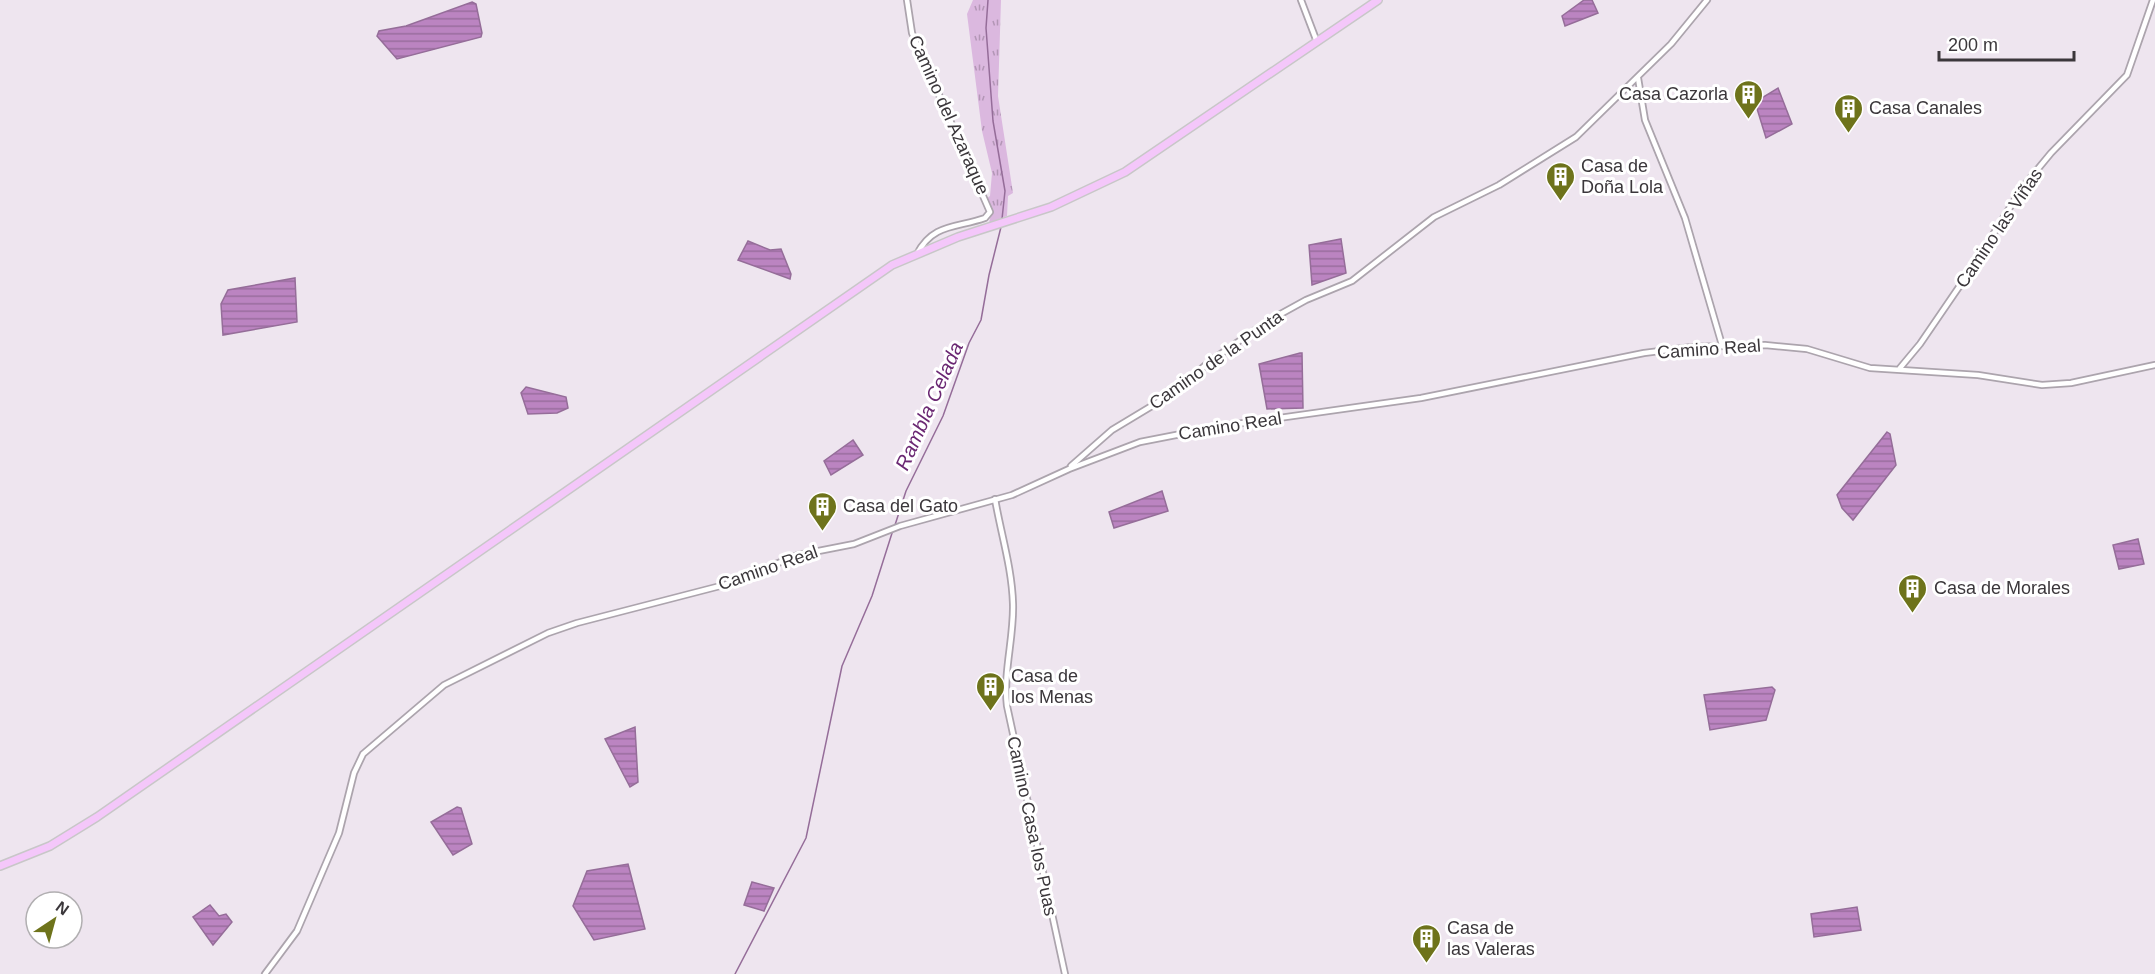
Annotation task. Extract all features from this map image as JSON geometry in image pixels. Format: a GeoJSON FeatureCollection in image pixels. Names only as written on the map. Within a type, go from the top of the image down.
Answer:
{"type":"FeatureCollection","features":[{"type":"Feature","properties":{"kind":"main road"},"geometry":{"type":"LineString","coordinates":[[0,866],[50,846],[72,834],[798,328],[892,265],[1010,220],[1051,207],[1125,172],[1378,0]]}},
{"type":"Feature","properties":{"kind":"street","name":"Camino del Azaraque"},"geometry":{"type":"LineString","coordinates":[[907,0],[912,33],[990,212],[985,218],[958,223],[932,235],[922,243],[916,255]]}},
{"type":"Feature","properties":{"kind":"street"},"geometry":{"type":"LineString","coordinates":[[1301,0],[1317,43]]}},
{"type":"Feature","properties":{"kind":"street","name":"Camino de la Punta"},"geometry":{"type":"LineString","coordinates":[[1069,469],[1112,430],[1175,392],[1209,362],[1268,321],[1306,300],[1352,281],[1434,217],[1500,185],[1576,137],[1638,78],[1690,22],[1707,0]]}},
{"type":"Feature","properties":{"kind":"street","name":"Camino las Viñas"},"geometry":{"type":"LineString","coordinates":[[1900,368],[1919,345],[1974,265],[2022,188],[2051,153],[2127,75],[2153,0]]}},
{"type":"Feature","properties":{"kind":"street"},"geometry":{"type":"LineString","coordinates":[[1638,78],[1645,120],[1685,218],[1722,345]]}},
{"type":"Feature","properties":{"kind":"street","name":"Camino Real"},"geometry":{"type":"LineString","coordinates":[[265,974],[297,931],[339,833],[354,773],[363,754],[437,690],[548,633],[577,623],[724,585],[798,555],[854,544],[894,528],[1012,495],[1069,469],[1140,442],[1179,433],[1403,401],[1644,353],[1722,345],[1765,345],[1807,349],[1870,368],[1900,368],[1978,375],[2042,385],[2071,383],[2155,365]]}},
{"type":"Feature","properties":{"kind":"street","name":"Camino Casa los Puas"},"geometry":{"type":"LineString","coordinates":[[995,499],[1009,559],[1013,604],[1012,640],[1006,673],[1007,706],[1065,974]]}},
{"type":"Feature","properties":{"kind":"green space"},"geometry":{"type":"Polygon","coordinates":[[[973,0],[1001,0],[998,96],[1013,193],[1008,196],[1007,216],[989,223],[992,209],[987,198],[990,196],[992,173],[982,131],[967,14],[973,0]]]}},
{"type":"Feature","properties":{"kind":"shaded area"},"geometry":{"type":"Polygon","coordinates":[[[1584,0],[1592,0],[1598,13],[1565,26],[1562,16],[1584,0]]]}},
{"type":"Feature","properties":{"kind":"shaded area"},"geometry":{"type":"Polygon","coordinates":[[[472,2],[476,4],[481,37],[397,59],[377,36],[379,31],[406,26],[472,2]]]}},
{"type":"Feature","properties":{"kind":"shaded area"},"geometry":{"type":"Polygon","coordinates":[[[1778,88],[1792,124],[1766,138],[1755,102],[1778,88]]]}},
{"type":"Feature","properties":{"kind":"shaded area"},"geometry":{"type":"Polygon","coordinates":[[[1341,239],[1346,273],[1312,285],[1309,245],[1341,239]]]}},
{"type":"Feature","properties":{"kind":"shaded area"},"geometry":{"type":"Polygon","coordinates":[[[748,241],[770,250],[781,249],[791,274],[790,279],[738,260],[748,241]]]}},
{"type":"Feature","properties":{"kind":"shaded area"},"geometry":{"type":"Polygon","coordinates":[[[295,278],[297,322],[223,335],[221,304],[228,290],[295,278]]]}},
{"type":"Feature","properties":{"kind":"shaded area"},"geometry":{"type":"Polygon","coordinates":[[[1302,353],[1303,408],[1267,409],[1259,364],[1302,353]]]}},
{"type":"Feature","properties":{"kind":"shaded area"},"geometry":{"type":"Polygon","coordinates":[[[526,387],[566,397],[568,408],[557,413],[528,414],[521,393],[526,387]]]}},
{"type":"Feature","properties":{"kind":"shaded area"},"geometry":{"type":"Polygon","coordinates":[[[1887,432],[1890,434],[1896,465],[1853,520],[1842,508],[1837,495],[1887,432]]]}},
{"type":"Feature","properties":{"kind":"shaded area"},"geometry":{"type":"Polygon","coordinates":[[[853,440],[863,455],[831,475],[824,461],[853,440]]]}},
{"type":"Feature","properties":{"kind":"shaded area"},"geometry":{"type":"Polygon","coordinates":[[[1162,491],[1168,511],[1114,528],[1109,512],[1162,491]]]}},
{"type":"Feature","properties":{"kind":"shaded area"},"geometry":{"type":"Polygon","coordinates":[[[2138,539],[2144,564],[2119,569],[2113,545],[2138,539]]]}},
{"type":"Feature","properties":{"kind":"shaded area"},"geometry":{"type":"Polygon","coordinates":[[[1772,687],[1775,690],[1766,720],[1710,730],[1704,695],[1772,687]]]}},
{"type":"Feature","properties":{"kind":"shaded area"},"geometry":{"type":"Polygon","coordinates":[[[635,727],[638,782],[630,787],[605,739],[635,727]]]}},
{"type":"Feature","properties":{"kind":"shaded area"},"geometry":{"type":"Polygon","coordinates":[[[457,807],[461,808],[472,844],[453,855],[431,822],[457,807]]]}},
{"type":"Feature","properties":{"kind":"shaded area"},"geometry":{"type":"Polygon","coordinates":[[[628,864],[645,929],[594,940],[573,906],[587,871],[628,864]]]}},
{"type":"Feature","properties":{"kind":"shaded area"},"geometry":{"type":"Polygon","coordinates":[[[752,882],[774,888],[764,911],[744,905],[752,882]]]}},
{"type":"Feature","properties":{"kind":"shaded area"},"geometry":{"type":"Polygon","coordinates":[[[210,905],[219,916],[226,914],[232,922],[213,945],[193,917],[210,905]]]}},
{"type":"Feature","properties":{"kind":"shaded area"},"geometry":{"type":"Polygon","coordinates":[[[1857,907],[1861,930],[1814,937],[1811,914],[1857,907]]]}},
{"type":"Feature","properties":{"kind":"waterway","name":"Rambla Celada"},"geometry":{"type":"LineString","coordinates":[[988,0],[986,28],[993,121],[1005,191],[1002,219]]}},
{"type":"Feature","properties":{"kind":"waterway","name":"Rambla Celada"},"geometry":{"type":"LineString","coordinates":[[895,525],[906,491],[943,416],[969,343],[981,320],[1001,227]]}},
{"type":"Feature","properties":{"kind":"waterway","name":"Rambla Celada"},"geometry":{"type":"LineString","coordinates":[[735,974],[806,838],[842,666],[872,596],[893,530]]}},
{"type":"Feature","properties":{"kind":"place","name":"Casa Cazorla"},"geometry":{"type":"Point","coordinates":[1749,120]}},
{"type":"Feature","properties":{"kind":"place","name":"Casa Canales"},"geometry":{"type":"Point","coordinates":[1848,134]}},
{"type":"Feature","properties":{"kind":"place","name":"Casa de Doña Lola"},"geometry":{"type":"Point","coordinates":[1560,202]}},
{"type":"Feature","properties":{"kind":"place","name":"Casa del Gato"},"geometry":{"type":"Point","coordinates":[822,532]}},
{"type":"Feature","properties":{"kind":"place","name":"Casa de Morales"},"geometry":{"type":"Point","coordinates":[1913,614]}},
{"type":"Feature","properties":{"kind":"place","name":"Casa de los Menas"},"geometry":{"type":"Point","coordinates":[990,712]}},
{"type":"Feature","properties":{"kind":"place","name":"Casa de las Valeras"},"geometry":{"type":"Point","coordinates":[1426,964]}}]}
